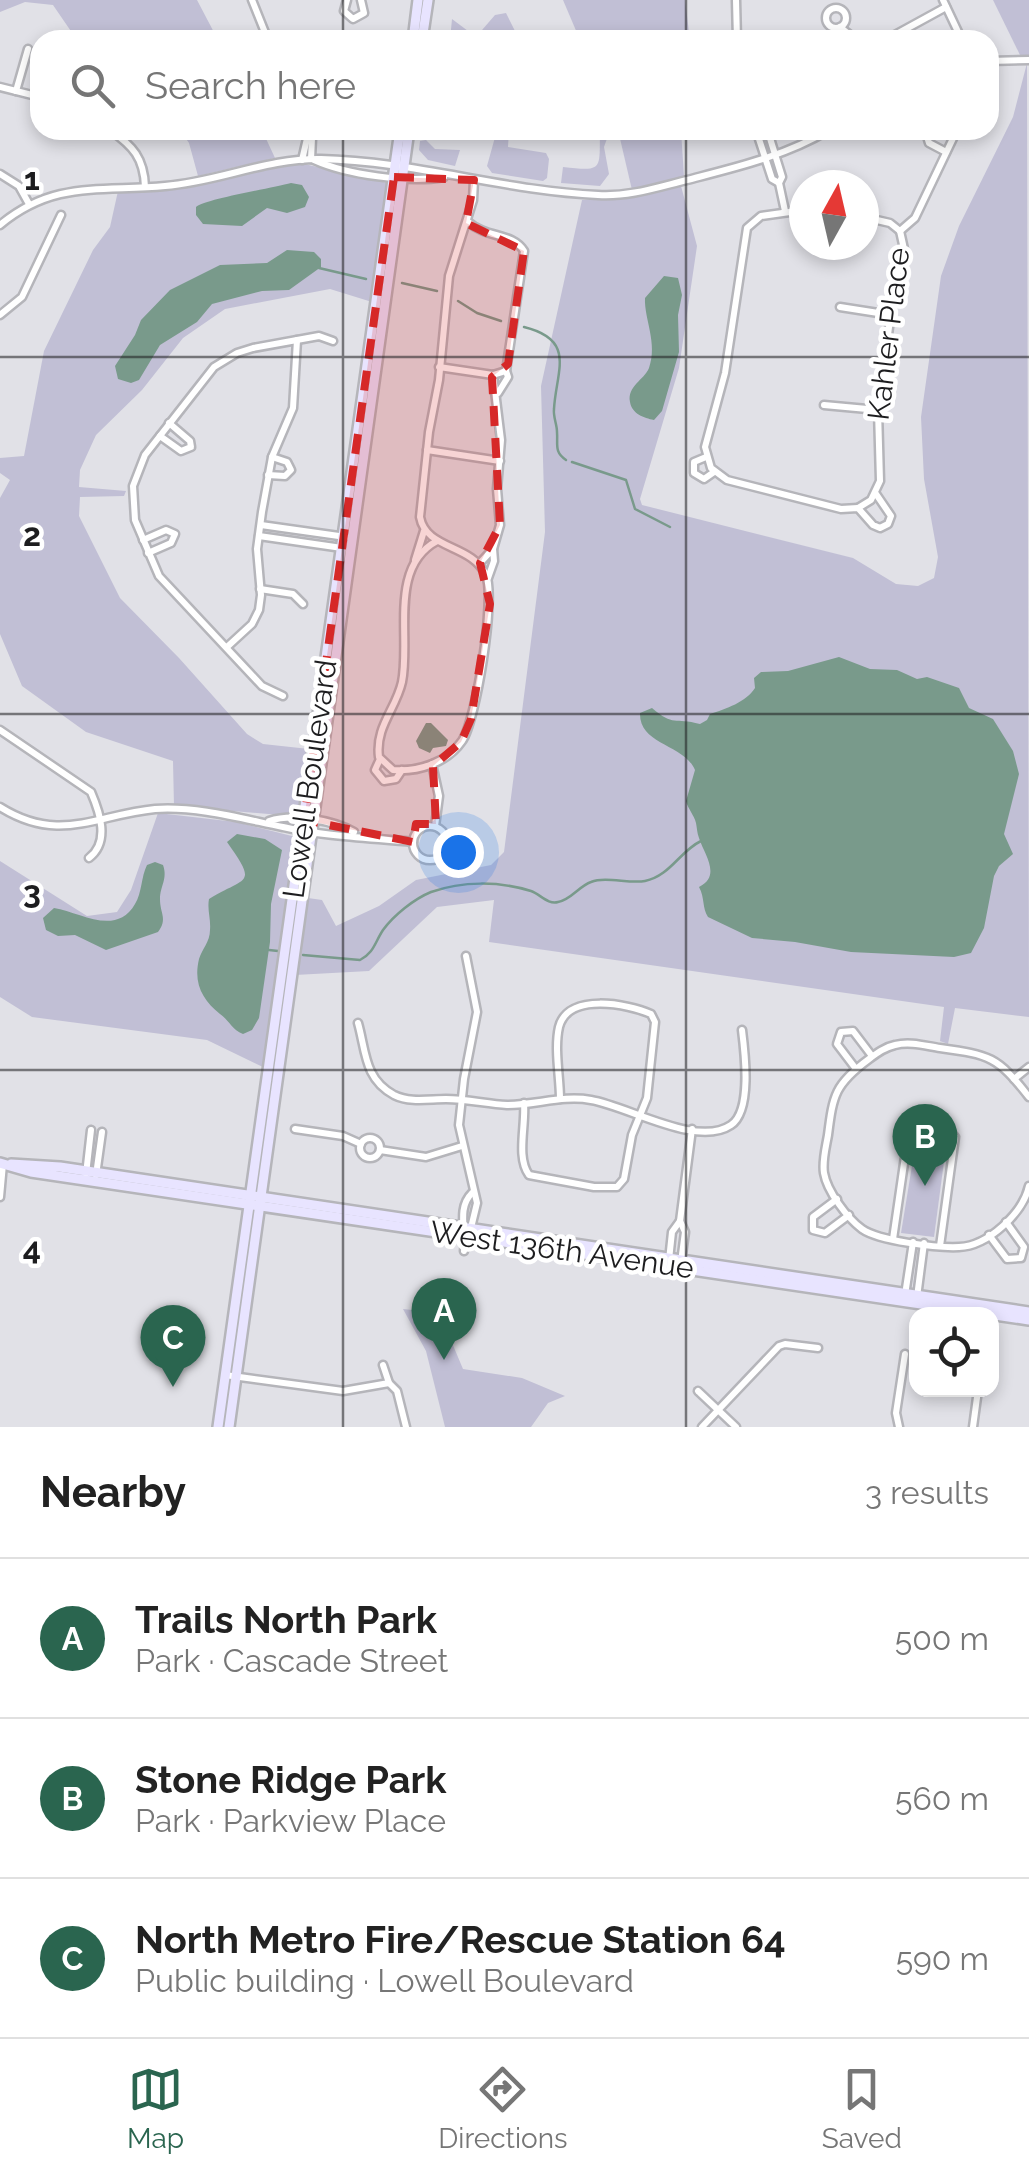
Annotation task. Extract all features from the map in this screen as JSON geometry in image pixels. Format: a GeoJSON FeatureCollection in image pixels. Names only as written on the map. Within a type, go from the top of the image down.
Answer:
{"type":"FeatureCollection","features":[{"type":"Feature","properties":{"kind":"main road"},"geometry":{"type":"LineString","coordinates":[[414,30],[418,0]]}},
{"type":"Feature","properties":{"kind":"main road"},"geometry":{"type":"LineString","coordinates":[[424,30],[428,0]]}},
{"type":"Feature","properties":{"kind":"main road","name":"Lowell Boulevard"},"geometry":{"type":"LineString","coordinates":[[399,172],[400,140]]}},
{"type":"Feature","properties":{"kind":"main road","name":"Lowell Boulevard"},"geometry":{"type":"LineString","coordinates":[[218,1427],[230,1375],[399,172],[407,140]]}},
{"type":"Feature","properties":{"kind":"main road","name":"West 136th Avenue"},"geometry":{"type":"LineString","coordinates":[[2,1164],[37,1164],[91,1176],[680,1264],[1029,1312]]}},
{"type":"Feature","properties":{"kind":"main road","name":"West 136th Avenue"},"geometry":{"type":"LineString","coordinates":[[911,1298],[1029,1320]]}},
{"type":"Feature","properties":{"kind":"main road","name":"Lowell Boulevard"},"geometry":{"type":"LineString","coordinates":[[228,1427],[230,1375]]}},
{"type":"Feature","properties":{"kind":"street"},"geometry":{"type":"LineString","coordinates":[[252,0],[264,30]]}},
{"type":"Feature","properties":{"kind":"street"},"geometry":{"type":"LineString","coordinates":[[347,0],[344,11],[353,19],[364,13],[361,0]]}},
{"type":"Feature","properties":{"kind":"street"},"geometry":{"type":"LineString","coordinates":[[736,0],[737,30]]}},
{"type":"Feature","properties":{"kind":"street"},"geometry":{"type":"LineString","coordinates":[[902,30],[945,4],[957,30]]}},
{"type":"Feature","properties":{"kind":"street"},"geometry":{"type":"LineString","coordinates":[[16,91],[28,49]]}},
{"type":"Feature","properties":{"kind":"street"},"geometry":{"type":"LineString","coordinates":[[999,61],[1029,60]]}},
{"type":"Feature","properties":{"kind":"street"},"geometry":{"type":"LineString","coordinates":[[0,87],[30,94]]}},
{"type":"Feature","properties":{"kind":"street"},"geometry":{"type":"LineString","coordinates":[[122,140],[138,154],[145,171],[145,187]]}},
{"type":"Feature","properties":{"kind":"street"},"geometry":{"type":"LineString","coordinates":[[763,140],[772,179],[779,183]]}},
{"type":"Feature","properties":{"kind":"street"},"geometry":{"type":"LineString","coordinates":[[771,140],[782,178],[779,183],[785,210]]}},
{"type":"Feature","properties":{"kind":"street"},"geometry":{"type":"LineString","coordinates":[[0,225],[30,204],[66,191],[145,187],[307,160],[399,172],[428,180],[445,176],[584,194],[622,195],[766,160],[809,140]]}},
{"type":"Feature","properties":{"kind":"street"},"geometry":{"type":"LineString","coordinates":[[928,140],[946,152]]}},
{"type":"Feature","properties":{"kind":"street","name":"Kahler Place"},"geometry":{"type":"LineString","coordinates":[[858,508],[876,527],[888,524],[890,511],[876,494],[880,481],[878,410],[904,245],[900,232],[915,218],[951,140]]}},
{"type":"Feature","properties":{"kind":"street"},"geometry":{"type":"LineString","coordinates":[[0,174],[19,186],[30,204]]}},
{"type":"Feature","properties":{"kind":"street"},"geometry":{"type":"LineString","coordinates":[[415,562],[424,531],[420,508],[449,276],[467,221],[474,180]]}},
{"type":"Feature","properties":{"kind":"street"},"geometry":{"type":"LineString","coordinates":[[789,210],[757,218],[746,231],[725,373],[706,437],[706,456],[714,472],[731,482],[841,508],[858,508],[876,494]]}},
{"type":"Feature","properties":{"kind":"street"},"geometry":{"type":"LineString","coordinates":[[0,315],[22,297],[60,215]]}},
{"type":"Feature","properties":{"kind":"street"},"geometry":{"type":"LineString","coordinates":[[879,220],[890,223],[900,232]]}},
{"type":"Feature","properties":{"kind":"street"},"geometry":{"type":"LineString","coordinates":[[467,221],[485,234],[514,240],[524,251],[508,377],[497,394]]}},
{"type":"Feature","properties":{"kind":"street"},"geometry":{"type":"LineString","coordinates":[[840,307],[891,314]]}},
{"type":"Feature","properties":{"kind":"street"},"geometry":{"type":"LineString","coordinates":[[283,696],[262,686],[165,584],[142,540],[132,509],[133,486],[141,463],[169,423],[210,372],[228,357],[319,336],[333,341]]}},
{"type":"Feature","properties":{"kind":"street"},"geometry":{"type":"LineString","coordinates":[[227,648],[255,620],[260,589],[259,536],[268,474],[293,408],[297,340]]}},
{"type":"Feature","properties":{"kind":"street"},"geometry":{"type":"LineString","coordinates":[[439,367],[492,375],[506,370]]}},
{"type":"Feature","properties":{"kind":"street"},"geometry":{"type":"LineString","coordinates":[[487,579],[500,525],[496,489],[501,440],[492,375]]}},
{"type":"Feature","properties":{"kind":"street"},"geometry":{"type":"LineString","coordinates":[[824,405],[878,410]]}},
{"type":"Feature","properties":{"kind":"street"},"geometry":{"type":"LineString","coordinates":[[160,436],[181,450],[191,447],[190,440],[169,423]]}},
{"type":"Feature","properties":{"kind":"street"},"geometry":{"type":"LineString","coordinates":[[427,450],[500,461]]}},
{"type":"Feature","properties":{"kind":"street"},"geometry":{"type":"LineString","coordinates":[[706,456],[694,462],[694,473],[704,479],[714,472]]}},
{"type":"Feature","properties":{"kind":"street"},"geometry":{"type":"LineString","coordinates":[[268,474],[285,476],[291,470],[287,462],[272,457]]}},
{"type":"Feature","properties":{"kind":"street"},"geometry":{"type":"LineString","coordinates":[[261,525],[347,543]]}},
{"type":"Feature","properties":{"kind":"street"},"geometry":{"type":"LineString","coordinates":[[142,540],[166,530],[174,534],[171,543],[148,553]]}},
{"type":"Feature","properties":{"kind":"street"},"geometry":{"type":"LineString","coordinates":[[380,759],[386,766],[402,770],[432,764],[461,742],[470,722],[488,620],[487,579],[479,564],[465,552],[424,531]]}},
{"type":"Feature","properties":{"kind":"street"},"geometry":{"type":"LineString","coordinates":[[259,536],[347,543]]}},
{"type":"Feature","properties":{"kind":"street"},"geometry":{"type":"LineString","coordinates":[[402,770],[396,779],[384,781],[375,770],[380,759],[379,734],[401,685],[410,574],[428,546],[437,541]]}},
{"type":"Feature","properties":{"kind":"street"},"geometry":{"type":"LineString","coordinates":[[479,564],[493,549]]}},
{"type":"Feature","properties":{"kind":"street"},"geometry":{"type":"LineString","coordinates":[[260,589],[281,590],[298,596],[303,604]]}},
{"type":"Feature","properties":{"kind":"street"},"geometry":{"type":"LineString","coordinates":[[0,730],[90,786],[102,843],[89,858]]}},
{"type":"Feature","properties":{"kind":"street"},"geometry":{"type":"LineString","coordinates":[[432,764],[439,801],[435,826]]}},
{"type":"Feature","properties":{"kind":"street"},"geometry":{"type":"LineString","coordinates":[[0,807],[44,826],[65,827],[171,809],[268,822],[280,817],[359,835],[413,842]]}},
{"type":"Feature","properties":{"kind":"street"},"geometry":{"type":"LineString","coordinates":[[413,842],[420,829],[435,826]]}},
{"type":"Feature","properties":{"kind":"street"},"geometry":{"type":"LineString","coordinates":[[413,842],[420,858],[432,860],[442,856],[447,848],[446,837],[435,826]]}},
{"type":"Feature","properties":{"kind":"street"},"geometry":{"type":"LineString","coordinates":[[464,1251],[477,1202],[459,1125],[478,1012],[466,956]]}},
{"type":"Feature","properties":{"kind":"street"},"geometry":{"type":"LineString","coordinates":[[524,1104],[522,1164],[529,1175],[617,1187],[624,1179],[632,1135],[646,1098],[652,1014],[586,1004],[563,1018],[558,1033],[560,1099]]}},
{"type":"Feature","properties":{"kind":"street"},"geometry":{"type":"LineString","coordinates":[[358,1023],[367,1068],[384,1088],[407,1099],[524,1104],[590,1100],[692,1129],[714,1131],[725,1128],[742,1112],[742,1030]]}},
{"type":"Feature","properties":{"kind":"street"},"geometry":{"type":"LineString","coordinates":[[856,1068],[838,1044],[842,1032],[853,1031],[872,1056]]}},
{"type":"Feature","properties":{"kind":"street"},"geometry":{"type":"LineString","coordinates":[[1028,1095],[999,1063],[982,1054],[909,1043],[892,1045],[839,1084],[832,1101],[824,1171],[849,1215],[870,1234],[940,1246],[965,1247],[989,1235],[1021,1207],[1029,1186]]}},
{"type":"Feature","properties":{"kind":"street"},"geometry":{"type":"LineString","coordinates":[[1014,1079],[1029,1066]]}},
{"type":"Feature","properties":{"kind":"street"},"geometry":{"type":"LineString","coordinates":[[893,1239],[909,1129],[915,1125],[949,1130],[955,1137],[940,1246]]}},
{"type":"Feature","properties":{"kind":"street"},"geometry":{"type":"LineString","coordinates":[[295,1129],[344,1136],[361,1144]]}},
{"type":"Feature","properties":{"kind":"street"},"geometry":{"type":"LineString","coordinates":[[680,1264],[684,1232],[680,1221],[692,1129]]}},
{"type":"Feature","properties":{"kind":"street"},"geometry":{"type":"LineString","coordinates":[[91,1130],[91,1176]]}},
{"type":"Feature","properties":{"kind":"street"},"geometry":{"type":"LineString","coordinates":[[91,1176],[102,1132]]}},
{"type":"Feature","properties":{"kind":"street"},"geometry":{"type":"LineString","coordinates":[[372,1138],[380,1150],[375,1157],[366,1158],[361,1153],[361,1144],[372,1138]]}},
{"type":"Feature","properties":{"kind":"street"},"geometry":{"type":"LineString","coordinates":[[380,1150],[426,1157],[462,1146]]}},
{"type":"Feature","properties":{"kind":"street"},"geometry":{"type":"LineString","coordinates":[[0,1197],[2,1164]]}},
{"type":"Feature","properties":{"kind":"street"},"geometry":{"type":"LineString","coordinates":[[838,1199],[813,1217],[813,1230],[825,1233],[849,1215]]}},
{"type":"Feature","properties":{"kind":"street"},"geometry":{"type":"LineString","coordinates":[[668,1262],[672,1232],[680,1221]]}},
{"type":"Feature","properties":{"kind":"street"},"geometry":{"type":"LineString","coordinates":[[989,1235],[1007,1259],[1021,1258],[1024,1247],[1006,1222]]}},
{"type":"Feature","properties":{"kind":"street"},"geometry":{"type":"LineString","coordinates":[[911,1298],[913,1242]]}},
{"type":"Feature","properties":{"kind":"street"},"geometry":{"type":"LineString","coordinates":[[911,1298],[924,1244]]}},
{"type":"Feature","properties":{"kind":"street"},"geometry":{"type":"LineString","coordinates":[[702,1427],[779,1346],[818,1348]]}},
{"type":"Feature","properties":{"kind":"street"},"geometry":{"type":"LineString","coordinates":[[899,1427],[896,1413],[905,1354]]}},
{"type":"Feature","properties":{"kind":"street"},"geometry":{"type":"LineString","coordinates":[[383,1365],[389,1384],[397,1392],[406,1427]]}},
{"type":"Feature","properties":{"kind":"street"},"geometry":{"type":"LineString","coordinates":[[230,1375],[343,1390],[389,1384]]}},
{"type":"Feature","properties":{"kind":"street"},"geometry":{"type":"LineString","coordinates":[[698,1391],[736,1427]]}},
{"type":"Feature","properties":{"kind":"street"},"geometry":{"type":"LineString","coordinates":[[973,1427],[977,1397]]}},
{"type":"Feature","properties":{"kind":"highlighted area"},"geometry":{"type":"Polygon","coordinates":[[[394,177],[474,180],[466,223],[524,251],[508,364],[492,377],[500,525],[480,563],[490,604],[471,719],[461,742],[433,766],[436,824],[416,824],[413,842],[304,820],[394,177]]]}},
{"type":"Feature","properties":{"kind":"shaded area"},"geometry":{"type":"Polygon","coordinates":[[[0,0],[197,0],[213,30],[70,30],[53,5],[25,2],[0,12],[0,0]]]}},
{"type":"Feature","properties":{"kind":"shaded area"},"geometry":{"type":"Polygon","coordinates":[[[563,0],[685,0],[689,30],[576,30],[563,0]]]}},
{"type":"Feature","properties":{"kind":"shaded area"},"geometry":{"type":"Polygon","coordinates":[[[993,0],[1029,0],[1029,55],[1020,55],[993,0]]]}},
{"type":"Feature","properties":{"kind":"shaded area"},"geometry":{"type":"Polygon","coordinates":[[[506,13],[514,30],[482,30],[495,15],[506,13]]]}},
{"type":"Feature","properties":{"kind":"shaded area"},"geometry":{"type":"Polygon","coordinates":[[[452,19],[467,30],[451,30],[452,19]]]}},
{"type":"Feature","properties":{"kind":"shaded area"},"geometry":{"type":"Polygon","coordinates":[[[1027,63],[1029,1017],[955,1008],[948,1044],[940,1041],[944,1007],[489,942],[494,900],[437,907],[369,971],[295,975],[308,898],[322,900],[336,926],[379,906],[416,880],[491,865],[504,852],[545,532],[541,386],[582,200],[632,198],[681,186],[697,246],[679,368],[640,499],[642,505],[853,558],[896,584],[918,586],[934,578],[938,557],[924,479],[921,417],[941,276],[959,226],[1013,117],[1027,63]]]}},
{"type":"Feature","properties":{"kind":"shaded area"},"geometry":{"type":"Polygon","coordinates":[[[187,140],[267,140],[275,158],[198,176],[187,140]]]}},
{"type":"Feature","properties":{"kind":"shaded area"},"geometry":{"type":"Polygon","coordinates":[[[426,140],[435,149],[460,150],[455,166],[428,160],[419,150],[420,141],[426,140]]]}},
{"type":"Feature","properties":{"kind":"shaded area"},"geometry":{"type":"Polygon","coordinates":[[[494,140],[508,140],[508,147],[546,153],[549,159],[547,178],[543,181],[492,173],[487,166],[494,140]]]}},
{"type":"Feature","properties":{"kind":"shaded area"},"geometry":{"type":"Polygon","coordinates":[[[600,140],[606,140],[609,174],[600,186],[561,183],[563,167],[593,168],[600,153],[600,140]]]}},
{"type":"Feature","properties":{"kind":"shaded area"},"geometry":{"type":"Polygon","coordinates":[[[620,140],[682,140],[684,177],[632,190],[620,140]]]}},
{"type":"Feature","properties":{"kind":"shaded area"},"geometry":{"type":"Polygon","coordinates":[[[300,163],[387,183],[372,302],[330,289],[225,309],[183,338],[142,390],[96,435],[80,470],[79,487],[126,491],[124,496],[80,497],[79,516],[120,598],[247,734],[263,744],[309,749],[298,809],[292,816],[174,806],[173,761],[86,732],[22,686],[0,634],[0,498],[10,480],[0,473],[0,458],[24,456],[44,351],[93,250],[110,227],[118,191],[182,188],[300,163]]]}},
{"type":"Feature","properties":{"kind":"shaded area"},"geometry":{"type":"Polygon","coordinates":[[[291,183],[302,185],[309,197],[305,207],[287,213],[267,208],[242,226],[203,224],[196,215],[196,207],[202,204],[291,183]]]}},
{"type":"Feature","properties":{"kind":"shaded area"},"geometry":{"type":"Polygon","coordinates":[[[287,250],[314,252],[321,259],[321,267],[289,290],[262,291],[212,304],[197,322],[160,345],[139,380],[131,383],[118,379],[115,366],[141,320],[170,290],[220,265],[267,263],[287,250]]]}},
{"type":"Feature","properties":{"kind":"shaded area"},"geometry":{"type":"Polygon","coordinates":[[[664,276],[678,278],[682,295],[679,352],[662,411],[654,420],[636,412],[630,396],[651,359],[645,298],[664,276]]]}},
{"type":"Feature","properties":{"kind":"shaded area"},"geometry":{"type":"Polygon","coordinates":[[[839,657],[870,669],[897,670],[917,679],[927,677],[959,688],[969,708],[993,719],[1013,751],[1019,774],[1004,834],[1013,854],[994,876],[984,928],[971,953],[954,957],[851,952],[752,938],[706,914],[699,887],[709,877],[710,864],[686,801],[695,770],[682,755],[647,732],[640,713],[652,708],[670,720],[700,724],[710,714],[746,697],[755,688],[754,678],[761,672],[788,671],[839,657]]]}},
{"type":"Feature","properties":{"kind":"shaded area"},"geometry":{"type":"Polygon","coordinates":[[[426,723],[431,723],[448,740],[446,746],[433,748],[430,753],[419,748],[416,741],[426,723]]]}},
{"type":"Feature","properties":{"kind":"shaded area"},"geometry":{"type":"Polygon","coordinates":[[[158,813],[236,822],[296,837],[265,1068],[207,1040],[32,1017],[0,997],[0,861],[87,916],[117,912],[131,890],[158,813]]]}},
{"type":"Feature","properties":{"kind":"shaded area"},"geometry":{"type":"Polygon","coordinates":[[[237,834],[265,839],[282,850],[271,904],[259,1018],[252,1030],[243,1034],[209,1003],[197,976],[199,959],[210,934],[209,899],[244,878],[243,866],[227,842],[237,834]]]}},
{"type":"Feature","properties":{"kind":"shaded area"},"geometry":{"type":"Polygon","coordinates":[[[147,865],[163,865],[165,874],[160,899],[163,920],[158,932],[106,950],[75,935],[58,936],[46,930],[43,918],[54,908],[108,921],[127,914],[137,900],[147,865]]]}},
{"type":"Feature","properties":{"kind":"shaded area"},"geometry":{"type":"Polygon","coordinates":[[[917,1135],[947,1139],[934,1237],[901,1233],[917,1135]]]}},
{"type":"Feature","properties":{"kind":"shaded area"},"geometry":{"type":"Polygon","coordinates":[[[403,1309],[431,1312],[447,1331],[463,1369],[522,1378],[565,1396],[548,1403],[531,1427],[445,1427],[426,1351],[403,1309]]]}},
{"type":"Feature","properties":{"kind":"waterway"},"geometry":{"type":"LineString","coordinates":[[319,268],[366,279]]}},
{"type":"Feature","properties":{"kind":"waterway"},"geometry":{"type":"LineString","coordinates":[[402,283],[437,291]]}},
{"type":"Feature","properties":{"kind":"waterway"},"geometry":{"type":"LineString","coordinates":[[458,301],[501,321]]}},
{"type":"Feature","properties":{"kind":"waterway"},"geometry":{"type":"LineString","coordinates":[[524,327],[541,333],[557,349],[560,359],[554,415],[558,451],[566,460]]}},
{"type":"Feature","properties":{"kind":"waterway"},"geometry":{"type":"LineString","coordinates":[[572,462],[626,480],[635,509],[670,527]]}},
{"type":"Feature","properties":{"kind":"waterway"},"geometry":{"type":"LineString","coordinates":[[303,955],[360,960],[399,913],[443,888],[506,885],[531,891],[554,903],[597,880],[639,882],[654,878],[701,841]]}},
{"type":"Feature","properties":{"kind":"waterway"},"geometry":{"type":"LineString","coordinates":[[269,950],[278,951]]}},
{"type":"Feature","properties":{"kind":"place","name":"Stone Ridge Park"},"geometry":{"type":"Point","coordinates":[925,1186]}},
{"type":"Feature","properties":{"kind":"place","name":"Trails North Park"},"geometry":{"type":"Point","coordinates":[444,1360]}},
{"type":"Feature","properties":{"kind":"place","name":"North Metro Fire/Rescue Station 64"},"geometry":{"type":"Point","coordinates":[173,1387]}}]}
